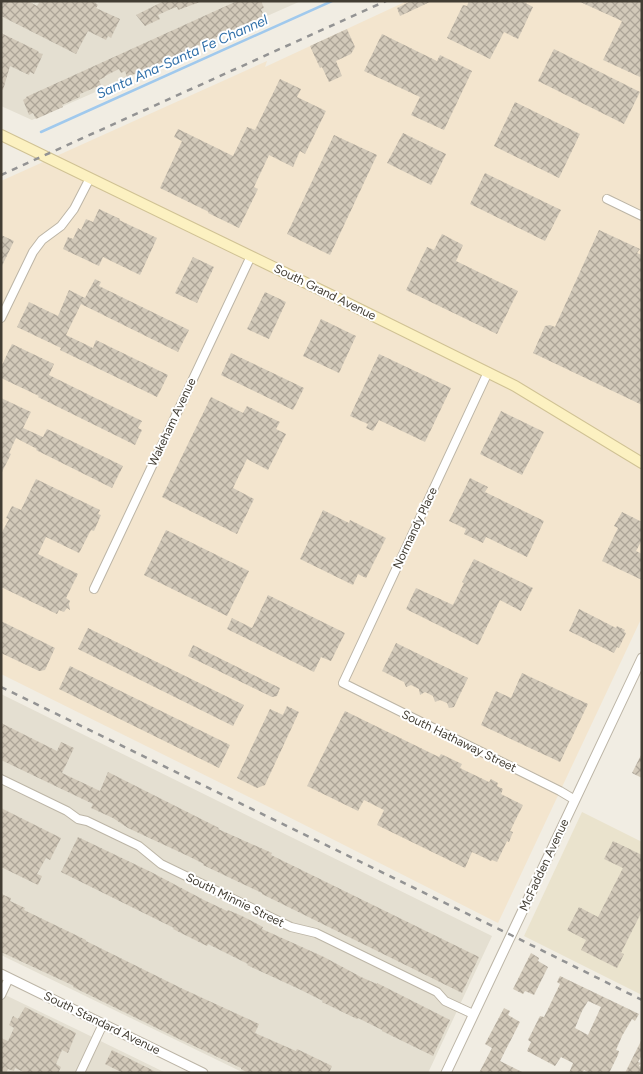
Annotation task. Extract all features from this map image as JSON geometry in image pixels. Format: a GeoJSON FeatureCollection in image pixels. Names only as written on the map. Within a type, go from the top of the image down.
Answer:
{"type":"FeatureCollection","features":[{"type":"Feature","properties":{"kind":"main road","name":"South Grand Avenue"},"geometry":{"type":"LineString","coordinates":[[1,135],[488,372],[535,397],[642,463]]}},
{"type":"Feature","properties":{"kind":"street"},"geometry":{"type":"LineString","coordinates":[[1,318],[33,252],[42,240],[61,226],[74,209],[90,178]]}},
{"type":"Feature","properties":{"kind":"street"},"geometry":{"type":"LineString","coordinates":[[607,199],[642,216]]}},
{"type":"Feature","properties":{"kind":"street","name":"Wakeham Avenue"},"geometry":{"type":"LineString","coordinates":[[94,589],[251,256]]}},
{"type":"Feature","properties":{"kind":"street","name":"Normandy Place"},"geometry":{"type":"LineString","coordinates":[[343,683],[488,372]]}},
{"type":"Feature","properties":{"kind":"street","name":"McFadden Avenue"},"geometry":{"type":"LineString","coordinates":[[446,1073],[642,658]]}},
{"type":"Feature","properties":{"kind":"street","name":"South Hathaway Street"},"geometry":{"type":"LineString","coordinates":[[343,683],[575,800]]}},
{"type":"Feature","properties":{"kind":"street","name":"South Minnie Street"},"geometry":{"type":"LineString","coordinates":[[1,779],[67,811],[78,819],[87,821],[139,846],[161,864],[291,927],[316,933],[436,992],[446,1001],[473,1014]]}},
{"type":"Feature","properties":{"kind":"street"},"geometry":{"type":"LineString","coordinates":[[1,995],[5,976]]}},
{"type":"Feature","properties":{"kind":"street","name":"South Standard Avenue"},"geometry":{"type":"LineString","coordinates":[[5,976],[201,1072]]}},
{"type":"Feature","properties":{"kind":"street"},"geometry":{"type":"LineString","coordinates":[[80,1073],[103,1024]]}},
{"type":"Feature","properties":{"kind":"shaded area"},"geometry":{"type":"Polygon","coordinates":[[[1,1],[301,1],[32,120],[1,106],[1,1]]]}},
{"type":"Feature","properties":{"kind":"shaded area"},"geometry":{"type":"Polygon","coordinates":[[[407,1],[642,1],[642,617],[498,923],[1,674],[1,181],[267,61],[265,67],[407,1]]]}},
{"type":"Feature","properties":{"kind":"shaded area"},"geometry":{"type":"Polygon","coordinates":[[[1,694],[492,936],[428,1073],[244,1073],[1,955],[1,694]]]}},
{"type":"Feature","properties":{"kind":"shaded area"},"geometry":{"type":"Polygon","coordinates":[[[582,812],[642,842],[642,995],[524,936],[582,812]]]}},
{"type":"Feature","properties":{"kind":"shaded area"},"geometry":{"type":"Polygon","coordinates":[[[1,993],[80,1031],[166,1073],[1,1073],[1,993]]]}},
{"type":"Feature","properties":{"kind":"building"},"geometry":{"type":"Polygon","coordinates":[[[1,1],[28,1],[37,6],[40,1],[93,1],[98,5],[96,8],[120,19],[111,38],[108,36],[106,40],[88,31],[76,54],[1,16],[1,1]]]}},
{"type":"Feature","properties":{"kind":"building"},"geometry":{"type":"Polygon","coordinates":[[[164,1],[200,2],[178,10],[177,7],[171,9],[158,15],[160,19],[145,26],[136,15],[164,1]]]}},
{"type":"Feature","properties":{"kind":"building"},"geometry":{"type":"Polygon","coordinates":[[[237,1],[261,1],[264,8],[261,9],[264,16],[127,77],[125,71],[121,73],[119,69],[99,80],[101,85],[80,94],[80,97],[62,105],[63,107],[36,119],[33,113],[29,115],[23,100],[26,97],[237,1]]]}},
{"type":"Feature","properties":{"kind":"building"},"geometry":{"type":"Polygon","coordinates":[[[411,1],[432,1],[400,16],[397,8],[411,1]]]}},
{"type":"Feature","properties":{"kind":"building"},"geometry":{"type":"Polygon","coordinates":[[[469,1],[522,1],[533,7],[518,39],[504,32],[490,59],[447,38],[463,5],[467,6],[469,1]]]}},
{"type":"Feature","properties":{"kind":"building"},"geometry":{"type":"Polygon","coordinates":[[[578,1],[642,1],[642,74],[640,77],[603,60],[622,21],[578,1]]]}},
{"type":"Feature","properties":{"kind":"building"},"geometry":{"type":"Polygon","coordinates":[[[347,29],[355,47],[351,54],[336,61],[342,76],[329,82],[310,46],[347,29]]]}},
{"type":"Feature","properties":{"kind":"building"},"geometry":{"type":"Polygon","coordinates":[[[1,33],[43,54],[34,74],[30,72],[29,75],[10,66],[3,90],[1,89],[1,33]]]}},
{"type":"Feature","properties":{"kind":"building"},"geometry":{"type":"Polygon","coordinates":[[[382,34],[437,61],[440,55],[472,71],[444,130],[411,115],[420,97],[364,71],[382,34]]]}},
{"type":"Feature","properties":{"kind":"building"},"geometry":{"type":"Polygon","coordinates":[[[554,49],[640,92],[624,124],[538,81],[554,49]]]}},
{"type":"Feature","properties":{"kind":"building"},"geometry":{"type":"Polygon","coordinates":[[[280,79],[301,89],[297,97],[326,111],[305,154],[300,151],[293,167],[269,155],[254,187],[258,189],[239,228],[160,188],[182,141],[174,137],[178,129],[233,156],[247,127],[255,130],[280,79]]]}},
{"type":"Feature","properties":{"kind":"building"},"geometry":{"type":"Polygon","coordinates":[[[515,102],[580,134],[559,178],[494,146],[515,102]]]}},
{"type":"Feature","properties":{"kind":"building"},"geometry":{"type":"Polygon","coordinates":[[[403,133],[446,154],[431,185],[387,163],[403,133]]]}},
{"type":"Feature","properties":{"kind":"building"},"geometry":{"type":"Polygon","coordinates":[[[334,135],[377,155],[330,255],[287,234],[334,135]]]}},
{"type":"Feature","properties":{"kind":"building"},"geometry":{"type":"Polygon","coordinates":[[[485,173],[561,210],[545,241],[470,204],[485,173]]]}},
{"type":"Feature","properties":{"kind":"building"},"geometry":{"type":"Polygon","coordinates":[[[99,209],[157,238],[140,275],[103,257],[99,266],[63,249],[68,237],[73,239],[78,228],[81,230],[86,219],[93,222],[99,209]]]}},
{"type":"Feature","properties":{"kind":"building"},"geometry":{"type":"Polygon","coordinates":[[[599,230],[640,249],[637,253],[642,255],[642,405],[533,353],[545,326],[555,327],[599,230]]]}},
{"type":"Feature","properties":{"kind":"building"},"geometry":{"type":"Polygon","coordinates":[[[442,234],[463,245],[456,261],[518,291],[497,334],[406,290],[427,247],[434,250],[442,234]]]}},
{"type":"Feature","properties":{"kind":"building"},"geometry":{"type":"Polygon","coordinates":[[[1,235],[14,241],[1,268],[1,235]]]}},
{"type":"Feature","properties":{"kind":"building"},"geometry":{"type":"Polygon","coordinates":[[[193,257],[214,267],[197,303],[175,293],[193,257]]]}},
{"type":"Feature","properties":{"kind":"building"},"geometry":{"type":"Polygon","coordinates":[[[95,279],[101,282],[99,286],[189,330],[178,352],[81,304],[66,335],[93,348],[96,340],[168,375],[157,397],[17,327],[29,302],[58,316],[69,290],[85,298],[95,279]]]}},
{"type":"Feature","properties":{"kind":"building"},"geometry":{"type":"Polygon","coordinates":[[[265,292],[286,302],[269,339],[247,329],[265,292]]]}},
{"type":"Feature","properties":{"kind":"building"},"geometry":{"type":"Polygon","coordinates":[[[321,319],[356,336],[339,373],[303,356],[321,319]]]}},
{"type":"Feature","properties":{"kind":"building"},"geometry":{"type":"Polygon","coordinates":[[[12,344],[54,364],[49,375],[142,421],[138,428],[142,430],[135,445],[1,378],[1,367],[12,344]]]}},
{"type":"Feature","properties":{"kind":"building"},"geometry":{"type":"Polygon","coordinates":[[[231,353],[304,388],[293,410],[221,375],[231,353]]]}},
{"type":"Feature","properties":{"kind":"building"},"geometry":{"type":"Polygon","coordinates":[[[379,354],[451,388],[425,442],[379,420],[373,431],[366,428],[368,424],[350,416],[379,354]]]}},
{"type":"Feature","properties":{"kind":"building"},"geometry":{"type":"Polygon","coordinates":[[[211,397],[243,413],[247,406],[280,422],[276,429],[286,434],[268,470],[247,459],[233,488],[254,499],[237,534],[162,497],[211,397]]]}},
{"type":"Feature","properties":{"kind":"building"},"geometry":{"type":"Polygon","coordinates":[[[1,398],[31,412],[23,428],[43,437],[47,429],[123,466],[112,488],[16,438],[9,453],[11,454],[1,474],[1,398]]]}},
{"type":"Feature","properties":{"kind":"building"},"geometry":{"type":"Polygon","coordinates":[[[501,411],[544,432],[522,475],[480,454],[501,411]]]}},
{"type":"Feature","properties":{"kind":"building"},"geometry":{"type":"Polygon","coordinates":[[[470,478],[488,487],[485,492],[544,521],[527,557],[486,537],[483,543],[464,534],[466,529],[449,521],[470,478]]]}},
{"type":"Feature","properties":{"kind":"building"},"geometry":{"type":"Polygon","coordinates":[[[36,479],[100,510],[98,514],[101,515],[94,531],[91,530],[79,553],[46,537],[38,554],[78,574],[66,598],[70,601],[70,610],[67,608],[64,612],[59,610],[57,614],[1,587],[1,534],[9,519],[6,518],[12,506],[21,510],[36,479]]]}},
{"type":"Feature","properties":{"kind":"building"},"geometry":{"type":"Polygon","coordinates":[[[323,510],[349,523],[350,520],[386,538],[366,578],[358,574],[353,585],[300,559],[323,510]]]}},
{"type":"Feature","properties":{"kind":"building"},"geometry":{"type":"Polygon","coordinates":[[[622,512],[642,522],[642,540],[636,551],[642,554],[642,580],[602,561],[618,528],[614,526],[622,512]]]}},
{"type":"Feature","properties":{"kind":"building"},"geometry":{"type":"Polygon","coordinates":[[[166,530],[249,571],[227,616],[144,575],[166,530]]]}},
{"type":"Feature","properties":{"kind":"building"},"geometry":{"type":"Polygon","coordinates":[[[474,559],[533,588],[521,611],[500,600],[478,645],[406,609],[416,588],[453,605],[474,559]]]}},
{"type":"Feature","properties":{"kind":"building"},"geometry":{"type":"Polygon","coordinates":[[[268,595],[345,633],[331,661],[321,657],[314,672],[227,629],[232,618],[252,628],[268,595]]]}},
{"type":"Feature","properties":{"kind":"building"},"geometry":{"type":"Polygon","coordinates":[[[579,609],[616,628],[617,626],[625,630],[624,632],[626,633],[619,648],[617,647],[614,653],[569,631],[579,609]]]}},
{"type":"Feature","properties":{"kind":"building"},"geometry":{"type":"Polygon","coordinates":[[[1,621],[55,648],[45,670],[39,671],[1,653],[1,621]]]}},
{"type":"Feature","properties":{"kind":"building"},"geometry":{"type":"Polygon","coordinates":[[[88,628],[244,705],[233,726],[78,649],[88,628]]]}},
{"type":"Feature","properties":{"kind":"building"},"geometry":{"type":"Polygon","coordinates":[[[396,643],[468,678],[454,707],[449,708],[447,703],[440,700],[435,702],[433,696],[425,692],[420,695],[419,689],[411,685],[406,687],[404,682],[382,671],[396,643]]]}},
{"type":"Feature","properties":{"kind":"building"},"geometry":{"type":"Polygon","coordinates":[[[193,645],[280,688],[277,696],[272,697],[188,656],[193,645]]]}},
{"type":"Feature","properties":{"kind":"building"},"geometry":{"type":"Polygon","coordinates":[[[70,666],[230,745],[219,768],[59,689],[70,666]]]}},
{"type":"Feature","properties":{"kind":"building"},"geometry":{"type":"Polygon","coordinates":[[[522,673],[588,704],[560,762],[481,725],[496,691],[511,698],[522,673]]]}},
{"type":"Feature","properties":{"kind":"building"},"geometry":{"type":"Polygon","coordinates":[[[287,706],[299,712],[265,785],[257,788],[237,778],[270,709],[283,715],[287,706]]]}},
{"type":"Feature","properties":{"kind":"building"},"geometry":{"type":"Polygon","coordinates":[[[345,711],[439,757],[441,754],[462,764],[460,768],[489,782],[491,779],[498,783],[497,786],[503,789],[501,794],[523,805],[510,831],[513,832],[509,842],[507,841],[497,862],[472,852],[465,868],[377,825],[384,810],[364,800],[358,811],[307,786],[345,711]]]}},
{"type":"Feature","properties":{"kind":"building"},"geometry":{"type":"Polygon","coordinates":[[[1,723],[57,751],[61,742],[74,748],[62,773],[100,791],[108,772],[218,829],[272,853],[271,855],[479,957],[462,993],[128,828],[113,818],[91,808],[93,804],[1,760],[1,723]]]}},
{"type":"Feature","properties":{"kind":"building"},"geometry":{"type":"Polygon","coordinates":[[[642,753],[642,778],[632,773],[642,753]]]}},
{"type":"Feature","properties":{"kind":"building"},"geometry":{"type":"Polygon","coordinates":[[[1,808],[61,838],[50,860],[46,858],[37,874],[42,876],[38,885],[1,867],[1,808]]]}},
{"type":"Feature","properties":{"kind":"building"},"geometry":{"type":"Polygon","coordinates":[[[78,837],[204,900],[242,916],[263,927],[262,929],[324,957],[450,1020],[433,1056],[208,944],[207,946],[61,872],[78,837]]]}},
{"type":"Feature","properties":{"kind":"building"},"geometry":{"type":"Polygon","coordinates":[[[613,841],[642,855],[642,911],[621,953],[624,954],[617,968],[581,950],[586,940],[567,930],[579,907],[598,917],[623,868],[604,859],[613,841]]]}},
{"type":"Feature","properties":{"kind":"building"},"geometry":{"type":"Polygon","coordinates":[[[1,894],[11,898],[10,901],[25,908],[24,910],[183,989],[259,1024],[255,1033],[296,1051],[297,1049],[332,1066],[329,1073],[248,1073],[74,986],[1,952],[1,894]]]}},
{"type":"Feature","properties":{"kind":"building"},"geometry":{"type":"Polygon","coordinates":[[[531,953],[539,958],[538,961],[548,967],[534,995],[525,991],[523,994],[513,989],[531,953]]]}},
{"type":"Feature","properties":{"kind":"building"},"geometry":{"type":"Polygon","coordinates":[[[560,976],[639,1014],[635,1021],[632,1019],[622,1036],[616,1050],[619,1051],[618,1055],[609,1073],[590,1073],[584,1070],[582,1073],[569,1073],[573,1063],[561,1057],[555,1066],[527,1051],[531,1042],[528,1040],[540,1016],[544,1017],[560,984],[557,982],[560,976]],[[588,1001],[575,1028],[588,1035],[601,1007],[588,1001]]]}},
{"type":"Feature","properties":{"kind":"building"},"geometry":{"type":"Polygon","coordinates":[[[25,1007],[76,1033],[68,1053],[62,1050],[56,1064],[61,1067],[58,1073],[26,1073],[15,1068],[14,1071],[8,1069],[6,1073],[1,1073],[1,1038],[8,1041],[14,1028],[9,1025],[13,1016],[18,1019],[25,1007]]]}},
{"type":"Feature","properties":{"kind":"building"},"geometry":{"type":"Polygon","coordinates":[[[504,1008],[510,1011],[508,1015],[520,1022],[500,1061],[524,1073],[479,1073],[492,1048],[485,1044],[504,1008]]]}},
{"type":"Feature","properties":{"kind":"building"},"geometry":{"type":"Polygon","coordinates":[[[642,1039],[642,1055],[638,1062],[641,1063],[639,1066],[642,1067],[642,1073],[625,1073],[642,1039]]]}},
{"type":"Feature","properties":{"kind":"building"},"geometry":{"type":"Polygon","coordinates":[[[112,1050],[158,1073],[123,1073],[105,1064],[112,1050]]]}},
{"type":"Feature","properties":{"kind":"waterway","name":"Santa Ana-Santa Fe Channel"},"geometry":{"type":"LineString","coordinates":[[41,132],[332,1]]}},
{"type":"Feature","properties":{"kind":"railway"},"geometry":{"type":"LineString","coordinates":[[1,175],[386,1]]}},
{"type":"Feature","properties":{"kind":"railway"},"geometry":{"type":"LineString","coordinates":[[1,687],[642,1000]]}}]}
